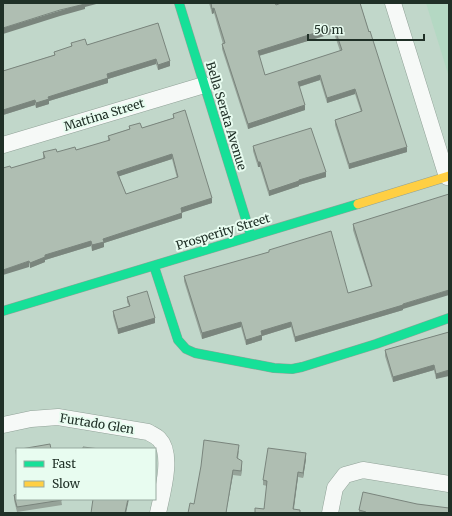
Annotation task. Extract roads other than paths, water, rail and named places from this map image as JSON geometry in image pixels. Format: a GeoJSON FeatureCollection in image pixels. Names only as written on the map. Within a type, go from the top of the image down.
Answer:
{"type":"FeatureCollection","features":[{"type":"Feature","properties":{"kind":"street","name":"Bella Serata Avenue"},"geometry":{"type":"LineString","coordinates":[[179,3],[251,236]]}},
{"type":"Feature","properties":{"kind":"street"},"geometry":{"type":"LineString","coordinates":[[393,3],[448,176]]}},
{"type":"Feature","properties":{"kind":"street","name":"Mattina Street"},"geometry":{"type":"LineString","coordinates":[[3,145],[204,85]]}},
{"type":"Feature","properties":{"kind":"street","name":"Prosperity Street"},"geometry":{"type":"LineString","coordinates":[[3,311],[448,176]]}},
{"type":"Feature","properties":{"kind":"street"},"geometry":{"type":"LineString","coordinates":[[154,266],[177,336],[186,349],[194,353],[274,368],[292,369],[302,367],[376,344],[449,318]]}},
{"type":"Feature","properties":{"kind":"street","name":"Furtado Glen"},"geometry":{"type":"LineString","coordinates":[[3,425],[31,419],[58,418],[148,432],[158,438],[167,455],[158,513]]}},
{"type":"Feature","properties":{"kind":"street"},"geometry":{"type":"LineString","coordinates":[[330,513],[335,488],[345,475],[364,470],[449,484]]}}]}
